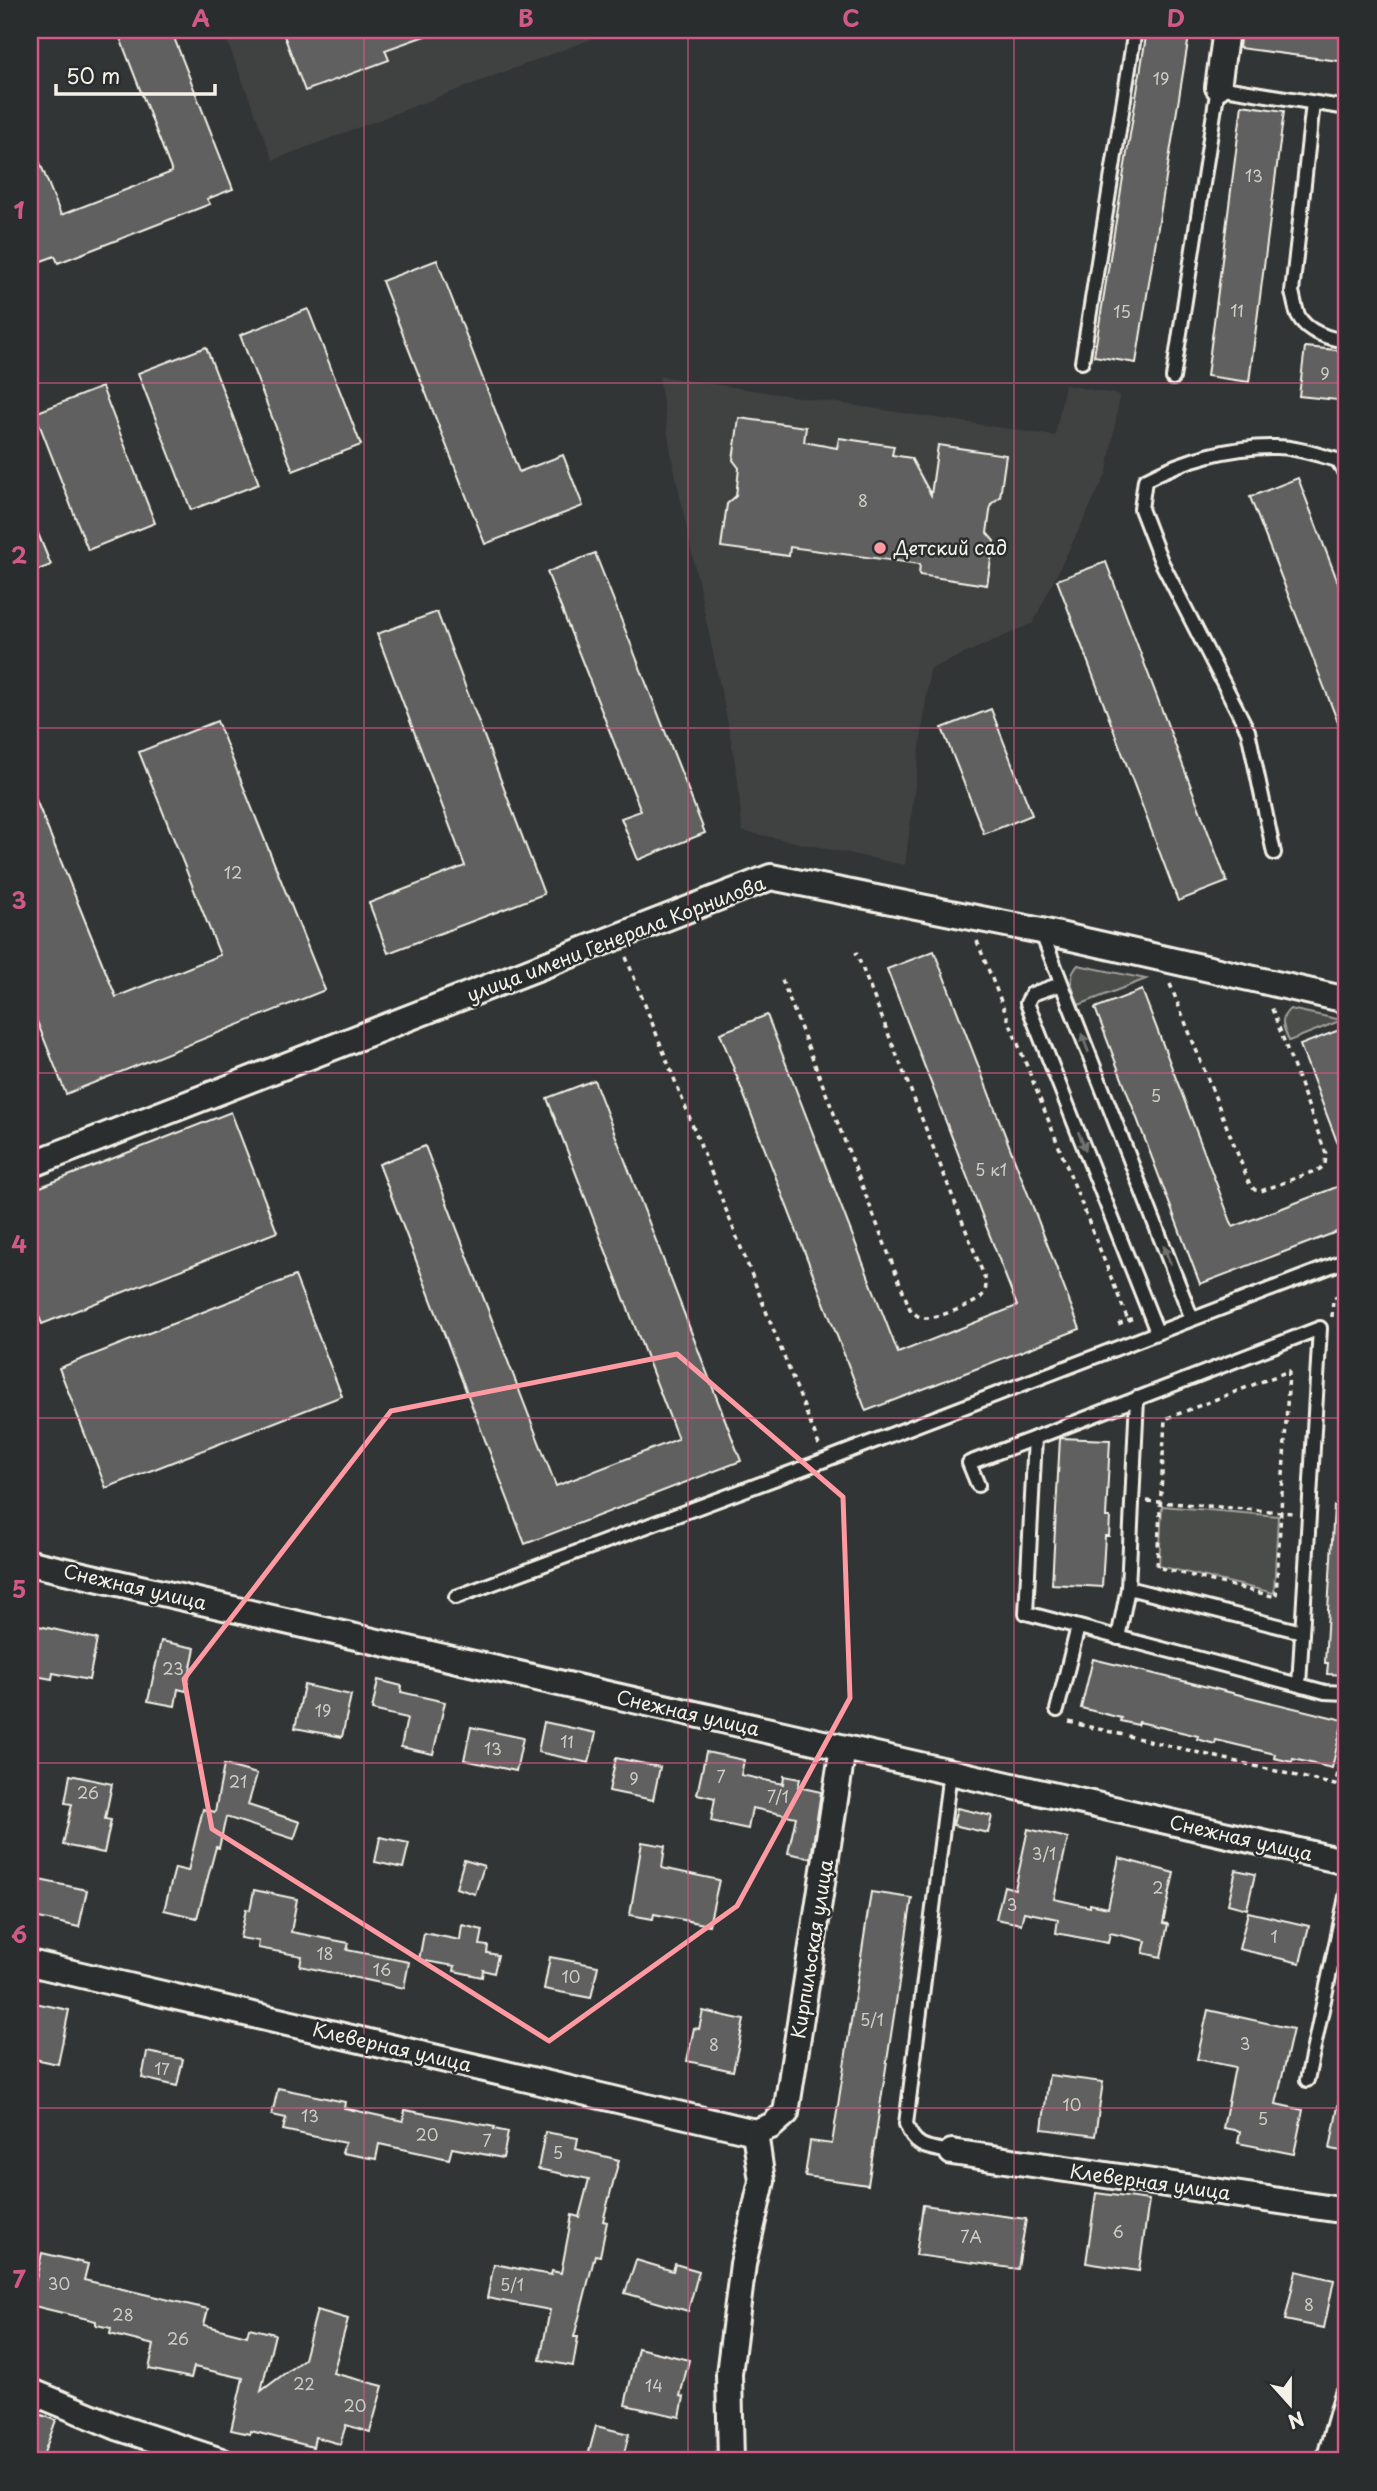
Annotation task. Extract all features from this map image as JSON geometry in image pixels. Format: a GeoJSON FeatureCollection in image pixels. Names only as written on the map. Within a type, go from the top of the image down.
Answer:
{"type":"FeatureCollection","features":[{"type":"Feature","properties":{"kind":"street"},"geometry":{"type":"LineString","coordinates":[[1218,87],[1226,30]]}},
{"type":"Feature","properties":{"kind":"street","name":"улица имени Генерала Корнилова"},"geometry":{"type":"LineString","coordinates":[[30,1165],[771,877],[1041,931],[1347,1000]]}},
{"type":"Feature","properties":{"kind":"street","name":"Снежная улица"},"geometry":{"type":"LineString","coordinates":[[30,1563],[1347,1862]]}},
{"type":"Feature","properties":{"kind":"street","name":"Кирпильская улица"},"geometry":{"type":"LineString","coordinates":[[755,2132],[771,2126],[786,2113],[843,1748]]}},
{"type":"Feature","properties":{"kind":"street","name":"Клеверная улица"},"geometry":{"type":"LineString","coordinates":[[30,1963],[755,2132]]}},
{"type":"Feature","properties":{"kind":"street"},"geometry":{"type":"LineString","coordinates":[[731,2461],[729,2374],[743,2264],[762,2181],[755,2132]]}},
{"type":"Feature","properties":{"kind":"street","name":"Клеверная улица"},"geometry":{"type":"LineString","coordinates":[[952,2152],[1347,2211]]}},
{"type":"Feature","properties":{"kind":"street"},"geometry":{"type":"LineString","coordinates":[[30,2391],[117,2427],[221,2461]]}},
{"type":"Feature","properties":{"kind":"street"},"geometry":{"type":"LineString","coordinates":[[1329,2461],[1347,2397]]}},
{"type":"Feature","properties":{"kind":"lane"},"geometry":{"type":"LineString","coordinates":[[1082,362],[1135,30]]}},
{"type":"Feature","properties":{"kind":"lane"},"geometry":{"type":"LineString","coordinates":[[1173,378],[1218,87],[1347,108]]}},
{"type":"Feature","properties":{"kind":"lane"},"geometry":{"type":"LineString","coordinates":[[1313,103],[1292,292],[1298,316],[1313,331],[1336,340],[1347,341]]}},
{"type":"Feature","properties":{"kind":"lane"},"geometry":{"type":"LineString","coordinates":[[1274,853],[1248,731],[1161,561],[1141,509],[1145,480],[1170,466],[1232,451],[1279,446],[1337,460],[1347,475]]}},
{"type":"Feature","properties":{"kind":"lane"},"geometry":{"type":"LineString","coordinates":[[1041,931],[1192,1319]]}},
{"type":"Feature","properties":{"kind":"lane"},"geometry":{"type":"LineString","coordinates":[[1062,984],[1031,994],[1027,1003],[1157,1332]]}},
{"type":"Feature","properties":{"kind":"lane"},"geometry":{"type":"LineString","coordinates":[[456,1597],[825,1460],[1347,1260]]}},
{"type":"Feature","properties":{"kind":"lane"},"geometry":{"type":"LineString","coordinates":[[978,1486],[969,1463],[1320,1328],[1299,1685]]}},
{"type":"Feature","properties":{"kind":"lane"},"geometry":{"type":"LineString","coordinates":[[1118,1638],[1128,1588],[1137,1398]]}},
{"type":"Feature","properties":{"kind":"lane"},"geometry":{"type":"LineString","coordinates":[[1035,1438],[1026,1613],[1325,1692],[1347,1693]]}},
{"type":"Feature","properties":{"kind":"lane"},"geometry":{"type":"LineString","coordinates":[[1128,1588],[1302,1632]]}},
{"type":"Feature","properties":{"kind":"lane"},"geometry":{"type":"LineString","coordinates":[[1060,1716],[1078,1627]]}},
{"type":"Feature","properties":{"kind":"lane"},"geometry":{"type":"LineString","coordinates":[[950,1772],[906,2124],[911,2138],[924,2148],[952,2152]]}},
{"type":"Feature","properties":{"kind":"lane"},"geometry":{"type":"LineString","coordinates":[[1307,2080],[1347,1892]]}},
{"type":"Feature","properties":{"kind":"path"},"geometry":{"type":"LineString","coordinates":[[618,937],[825,1460]]}},
{"type":"Feature","properties":{"kind":"path"},"geometry":{"type":"LineString","coordinates":[[976,938],[1128,1320]]}},
{"type":"Feature","properties":{"kind":"path"},"geometry":{"type":"LineString","coordinates":[[782,981],[910,1309],[916,1316],[935,1317],[975,1302],[986,1290],[986,1281],[856,952]]}},
{"type":"Feature","properties":{"kind":"path"},"geometry":{"type":"LineString","coordinates":[[1168,979],[1250,1185],[1261,1191],[1320,1169],[1326,1160],[1269,1001]]}},
{"type":"Feature","properties":{"kind":"path"},"geometry":{"type":"LineString","coordinates":[[1289,1370],[1281,1512],[1276,1597],[1157,1567],[1165,1419],[1289,1370]]}},
{"type":"Feature","properties":{"kind":"path"},"geometry":{"type":"LineString","coordinates":[[1133,1500],[1309,1514]]}},
{"type":"Feature","properties":{"kind":"path"},"geometry":{"type":"LineString","coordinates":[[1060,1716],[1335,1785],[1347,1737]]}},
{"type":"Feature","properties":{"kind":"highlighted area"},"geometry":{"type":"Polygon","coordinates":[[[677,1354],[843,1497],[850,1698],[737,1906],[549,2041],[212,1829],[184,1679],[391,1411],[677,1354]]]}},
{"type":"Feature","properties":{"kind":"shaded area"},"geometry":{"type":"Polygon","coordinates":[[[223,30],[615,30],[273,160],[223,30]]]}},
{"type":"Feature","properties":{"kind":"shaded area","name":"Детский сад"},"geometry":{"type":"Polygon","coordinates":[[[659,376],[1055,436],[1065,385],[1120,395],[1107,472],[1033,623],[930,669],[905,865],[742,831],[738,780],[728,724],[671,453],[659,376]]]}},
{"type":"Feature","properties":{"kind":"shaded area"},"geometry":{"type":"Polygon","coordinates":[[[1078,965],[1146,979],[1079,1005],[1071,979],[1078,965]]]}},
{"type":"Feature","properties":{"kind":"shaded area"},"geometry":{"type":"Polygon","coordinates":[[[1290,1009],[1342,1020],[1289,1041],[1283,1020],[1290,1009]]]}},
{"type":"Feature","properties":{"kind":"shaded area"},"geometry":{"type":"Polygon","coordinates":[[[1162,1506],[1278,1516],[1274,1593],[1159,1566],[1162,1506]]]}},
{"type":"Feature","properties":{"kind":"building"},"geometry":{"type":"Polygon","coordinates":[[[117,30],[171,30],[233,189],[207,199],[210,204],[58,263],[55,256],[36,263],[30,248],[30,138],[61,215],[172,172],[117,30]]]}},
{"type":"Feature","properties":{"kind":"building"},"geometry":{"type":"Polygon","coordinates":[[[282,30],[436,32],[385,50],[389,60],[305,91],[282,30]]]}},
{"type":"Feature","properties":{"kind":"building"},"geometry":{"type":"Polygon","coordinates":[[[1147,30],[1190,30],[1136,363],[1094,356],[1147,30]]]}},
{"type":"Feature","properties":{"kind":"building"},"geometry":{"type":"Polygon","coordinates":[[[1241,30],[1347,30],[1347,62],[1239,48],[1241,30]]]}},
{"type":"Feature","properties":{"kind":"building"},"geometry":{"type":"Polygon","coordinates":[[[1242,105],[1284,111],[1249,382],[1207,376],[1242,105]]]}},
{"type":"Feature","properties":{"kind":"building"},"geometry":{"type":"Polygon","coordinates":[[[437,260],[519,472],[563,455],[583,506],[485,544],[382,281],[437,260]]]}},
{"type":"Feature","properties":{"kind":"building"},"geometry":{"type":"Polygon","coordinates":[[[308,309],[361,445],[293,471],[240,335],[308,309]]]}},
{"type":"Feature","properties":{"kind":"building"},"geometry":{"type":"Polygon","coordinates":[[[206,347],[259,484],[191,510],[138,373],[206,347]]]}},
{"type":"Feature","properties":{"kind":"building"},"geometry":{"type":"Polygon","coordinates":[[[1305,347],[1347,351],[1347,401],[1299,396],[1305,347]]]}},
{"type":"Feature","properties":{"kind":"building"},"geometry":{"type":"Polygon","coordinates":[[[102,387],[155,523],[88,550],[35,413],[102,387]]]}},
{"type":"Feature","properties":{"kind":"building"},"geometry":{"type":"Polygon","coordinates":[[[739,418],[806,427],[804,442],[837,448],[839,438],[894,446],[892,455],[911,458],[931,495],[938,445],[1006,455],[1000,497],[991,504],[987,533],[994,541],[987,585],[919,575],[920,564],[790,547],[789,556],[721,547],[727,504],[736,496],[739,468],[733,460],[739,418]]]}},
{"type":"Feature","properties":{"kind":"building"},"geometry":{"type":"Polygon","coordinates":[[[1298,478],[1347,606],[1346,743],[1250,497],[1298,478]]]}},
{"type":"Feature","properties":{"kind":"building"},"geometry":{"type":"Polygon","coordinates":[[[30,514],[51,565],[30,573],[30,514]]]}},
{"type":"Feature","properties":{"kind":"building"},"geometry":{"type":"Polygon","coordinates":[[[595,553],[705,833],[638,860],[621,818],[641,811],[547,572],[595,553]]]}},
{"type":"Feature","properties":{"kind":"building"},"geometry":{"type":"Polygon","coordinates":[[[1106,562],[1227,882],[1178,901],[1057,580],[1106,562]]]}},
{"type":"Feature","properties":{"kind":"building"},"geometry":{"type":"Polygon","coordinates":[[[437,612],[544,894],[388,953],[369,903],[465,866],[377,634],[437,612]]]}},
{"type":"Feature","properties":{"kind":"building"},"geometry":{"type":"Polygon","coordinates":[[[991,709],[1032,815],[984,834],[942,728],[991,709]]]}},
{"type":"Feature","properties":{"kind":"building"},"geometry":{"type":"Polygon","coordinates":[[[217,721],[325,990],[66,1094],[30,1004],[30,785],[116,997],[220,955],[139,752],[217,721]]]}},
{"type":"Feature","properties":{"kind":"building"},"geometry":{"type":"Polygon","coordinates":[[[934,951],[1080,1329],[866,1411],[720,1033],[767,1015],[898,1353],[1017,1306],[887,969],[934,951]]]}},
{"type":"Feature","properties":{"kind":"building"},"geometry":{"type":"Polygon","coordinates":[[[1142,990],[1233,1227],[1347,1183],[1347,1228],[1200,1284],[1095,1008],[1142,990]]]}},
{"type":"Feature","properties":{"kind":"building"},"geometry":{"type":"Polygon","coordinates":[[[1347,1027],[1347,1165],[1346,1165],[1300,1045],[1347,1027]]]}},
{"type":"Feature","properties":{"kind":"building"},"geometry":{"type":"Polygon","coordinates":[[[594,1080],[741,1461],[525,1544],[379,1164],[425,1146],[556,1486],[678,1439],[547,1098],[594,1080]]]}},
{"type":"Feature","properties":{"kind":"building"},"geometry":{"type":"Polygon","coordinates":[[[231,1112],[277,1232],[42,1324],[30,1294],[30,1191],[231,1112]]]}},
{"type":"Feature","properties":{"kind":"building"},"geometry":{"type":"Polygon","coordinates":[[[295,1276],[342,1396],[106,1488],[59,1368],[295,1276]]]}},
{"type":"Feature","properties":{"kind":"building"},"geometry":{"type":"Polygon","coordinates":[[[1060,1438],[1110,1440],[1106,1517],[1110,1517],[1109,1536],[1105,1536],[1102,1587],[1052,1584],[1060,1438]]]}},
{"type":"Feature","properties":{"kind":"building"},"geometry":{"type":"Polygon","coordinates":[[[1334,1506],[1347,1506],[1347,1675],[1327,1674],[1328,1663],[1325,1663],[1334,1506]]]}},
{"type":"Feature","properties":{"kind":"building"},"geometry":{"type":"Polygon","coordinates":[[[39,1626],[97,1639],[89,1680],[53,1673],[52,1679],[30,1675],[39,1626]]]}},
{"type":"Feature","properties":{"kind":"building"},"geometry":{"type":"Polygon","coordinates":[[[161,1641],[195,1648],[186,1691],[178,1689],[175,1706],[148,1701],[161,1641]]]}},
{"type":"Feature","properties":{"kind":"building"},"geometry":{"type":"Polygon","coordinates":[[[1093,1659],[1343,1720],[1332,1768],[1293,1759],[1292,1762],[1274,1758],[1275,1754],[1216,1740],[1215,1744],[1197,1739],[1198,1736],[1139,1722],[1138,1725],[1120,1721],[1121,1718],[1081,1708],[1093,1659]]]}},
{"type":"Feature","properties":{"kind":"building"},"geometry":{"type":"Polygon","coordinates":[[[378,1680],[402,1686],[401,1692],[445,1702],[433,1754],[401,1747],[407,1718],[372,1710],[378,1680]]]}},
{"type":"Feature","properties":{"kind":"building"},"geometry":{"type":"Polygon","coordinates":[[[304,1685],[351,1695],[342,1737],[295,1728],[304,1685]]]}},
{"type":"Feature","properties":{"kind":"building"},"geometry":{"type":"Polygon","coordinates":[[[544,1722],[596,1733],[589,1763],[538,1752],[544,1722]]]}},
{"type":"Feature","properties":{"kind":"building"},"geometry":{"type":"Polygon","coordinates":[[[471,1727],[523,1738],[516,1771],[464,1760],[471,1727]]]}},
{"type":"Feature","properties":{"kind":"building"},"geometry":{"type":"Polygon","coordinates":[[[706,1752],[744,1760],[741,1775],[783,1784],[784,1776],[800,1779],[798,1787],[821,1792],[811,1858],[788,1853],[796,1817],[752,1808],[748,1829],[711,1821],[715,1798],[697,1794],[706,1752]]]}},
{"type":"Feature","properties":{"kind":"building"},"geometry":{"type":"Polygon","coordinates":[[[616,1758],[660,1767],[653,1800],[609,1791],[616,1758]]]}},
{"type":"Feature","properties":{"kind":"building"},"geometry":{"type":"Polygon","coordinates":[[[224,1765],[257,1774],[248,1805],[300,1822],[294,1839],[226,1817],[197,1918],[164,1910],[175,1868],[188,1871],[203,1809],[215,1812],[224,1765]]]}},
{"type":"Feature","properties":{"kind":"building"},"geometry":{"type":"Polygon","coordinates":[[[70,1775],[112,1784],[105,1819],[111,1820],[104,1853],[63,1845],[72,1804],[65,1803],[70,1775]]]}},
{"type":"Feature","properties":{"kind":"building"},"geometry":{"type":"Polygon","coordinates":[[[957,1808],[992,1816],[988,1833],[953,1825],[957,1808]]]}},
{"type":"Feature","properties":{"kind":"building"},"geometry":{"type":"Polygon","coordinates":[[[1028,1829],[1068,1838],[1054,1899],[1108,1908],[1119,1858],[1174,1873],[1163,1923],[1168,1924],[1161,1957],[1143,1953],[1146,1941],[1110,1933],[1108,1943],[1056,1933],[1058,1919],[1024,1912],[1021,1924],[996,1919],[1004,1886],[1015,1889],[1028,1829]]]}},
{"type":"Feature","properties":{"kind":"building"},"geometry":{"type":"Polygon","coordinates":[[[380,1837],[409,1843],[403,1868],[375,1862],[380,1837]]]}},
{"type":"Feature","properties":{"kind":"building"},"geometry":{"type":"Polygon","coordinates":[[[642,1842],[665,1846],[662,1868],[719,1880],[709,1925],[654,1914],[653,1919],[630,1915],[642,1842]]]}},
{"type":"Feature","properties":{"kind":"building"},"geometry":{"type":"Polygon","coordinates":[[[464,1860],[484,1866],[475,1894],[456,1888],[464,1860]]]}},
{"type":"Feature","properties":{"kind":"building"},"geometry":{"type":"Polygon","coordinates":[[[1236,1870],[1255,1874],[1247,1909],[1228,1904],[1236,1870]]]}},
{"type":"Feature","properties":{"kind":"building"},"geometry":{"type":"Polygon","coordinates":[[[30,1878],[87,1890],[79,1927],[30,1916],[30,1878]]]}},
{"type":"Feature","properties":{"kind":"building"},"geometry":{"type":"Polygon","coordinates":[[[254,1890],[297,1899],[291,1932],[349,1943],[347,1950],[409,1962],[404,1988],[300,1966],[302,1956],[258,1948],[259,1941],[240,1938],[246,1909],[250,1910],[254,1890]]]}},
{"type":"Feature","properties":{"kind":"building"},"geometry":{"type":"Polygon","coordinates":[[[871,1892],[912,1898],[868,2185],[805,2176],[810,2141],[832,2144],[871,1892]]]}},
{"type":"Feature","properties":{"kind":"building"},"geometry":{"type":"Polygon","coordinates":[[[1248,1912],[1309,1926],[1300,1963],[1239,1949],[1248,1912]]]}},
{"type":"Feature","properties":{"kind":"building"},"geometry":{"type":"Polygon","coordinates":[[[462,1925],[483,1930],[480,1945],[488,1946],[487,1953],[498,1955],[494,1973],[483,1970],[482,1977],[454,1971],[455,1966],[419,1960],[424,1933],[460,1940],[462,1925]]]}},
{"type":"Feature","properties":{"kind":"building"},"geometry":{"type":"Polygon","coordinates":[[[550,1957],[598,1966],[591,1998],[544,1989],[550,1957]]]}},
{"type":"Feature","properties":{"kind":"building"},"geometry":{"type":"Polygon","coordinates":[[[30,2002],[69,2010],[58,2064],[30,2058],[30,2002]]]}},
{"type":"Feature","properties":{"kind":"building"},"geometry":{"type":"Polygon","coordinates":[[[1208,2010],[1293,2029],[1276,2104],[1303,2110],[1294,2154],[1238,2143],[1240,2131],[1223,2128],[1235,2067],[1197,2059],[1208,2010]]]}},
{"type":"Feature","properties":{"kind":"building"},"geometry":{"type":"Polygon","coordinates":[[[703,2011],[744,2020],[733,2071],[687,2061],[694,2028],[699,2029],[703,2011]]]}},
{"type":"Feature","properties":{"kind":"building"},"geometry":{"type":"Polygon","coordinates":[[[147,2052],[183,2059],[177,2086],[142,2078],[147,2052]]]}},
{"type":"Feature","properties":{"kind":"building"},"geometry":{"type":"Polygon","coordinates":[[[1049,2075],[1103,2082],[1095,2136],[1042,2129],[1049,2075]]]}},
{"type":"Feature","properties":{"kind":"building"},"geometry":{"type":"Polygon","coordinates":[[[278,2088],[345,2102],[344,2108],[403,2121],[405,2110],[495,2127],[494,2129],[508,2132],[503,2158],[452,2148],[449,2159],[379,2144],[376,2159],[342,2153],[345,2143],[283,2130],[286,2118],[272,2115],[278,2088]]]}},
{"type":"Feature","properties":{"kind":"building"},"geometry":{"type":"Polygon","coordinates":[[[1339,2101],[1347,2102],[1347,2152],[1330,2149],[1339,2101]]]}},
{"type":"Feature","properties":{"kind":"building"},"geometry":{"type":"Polygon","coordinates":[[[545,2132],[578,2138],[576,2149],[619,2160],[603,2221],[607,2222],[600,2256],[595,2255],[574,2337],[578,2337],[573,2366],[540,2360],[550,2310],[487,2298],[494,2264],[551,2275],[552,2271],[561,2273],[572,2215],[579,2217],[589,2179],[538,2169],[545,2132]]]}},
{"type":"Feature","properties":{"kind":"building"},"geometry":{"type":"Polygon","coordinates":[[[1096,2193],[1149,2200],[1139,2271],[1086,2263],[1096,2193]]]}},
{"type":"Feature","properties":{"kind":"building"},"geometry":{"type":"Polygon","coordinates":[[[923,2205],[1026,2219],[1018,2269],[916,2255],[923,2205]]]}},
{"type":"Feature","properties":{"kind":"building"},"geometry":{"type":"Polygon","coordinates":[[[42,2253],[88,2264],[84,2280],[208,2309],[204,2325],[247,2336],[249,2328],[275,2334],[261,2391],[304,2359],[317,2310],[348,2319],[333,2373],[383,2386],[370,2432],[346,2425],[340,2444],[315,2437],[313,2447],[251,2431],[250,2434],[231,2430],[243,2378],[194,2367],[191,2378],[149,2369],[154,2345],[110,2334],[111,2328],[96,2325],[96,2321],[30,2305],[42,2253]]]}},
{"type":"Feature","properties":{"kind":"building"},"geometry":{"type":"Polygon","coordinates":[[[636,2260],[673,2271],[675,2264],[699,2271],[688,2311],[625,2293],[636,2260]]]}},
{"type":"Feature","properties":{"kind":"building"},"geometry":{"type":"Polygon","coordinates":[[[1296,2271],[1334,2280],[1324,2328],[1285,2320],[1296,2271]]]}},
{"type":"Feature","properties":{"kind":"building"},"geometry":{"type":"Polygon","coordinates":[[[638,2348],[689,2360],[680,2396],[684,2397],[680,2417],[625,2405],[638,2348]]]}},
{"type":"Feature","properties":{"kind":"building"},"geometry":{"type":"Polygon","coordinates":[[[39,2414],[56,2420],[41,2461],[30,2461],[30,2417],[37,2419],[39,2414]]]}},
{"type":"Feature","properties":{"kind":"building"},"geometry":{"type":"Polygon","coordinates":[[[596,2426],[629,2434],[622,2461],[589,2452],[596,2426]]]}},
{"type":"Feature","properties":{"kind":"place","name":"Детский сад"},"geometry":{"type":"Point","coordinates":[880,548]}}]}
